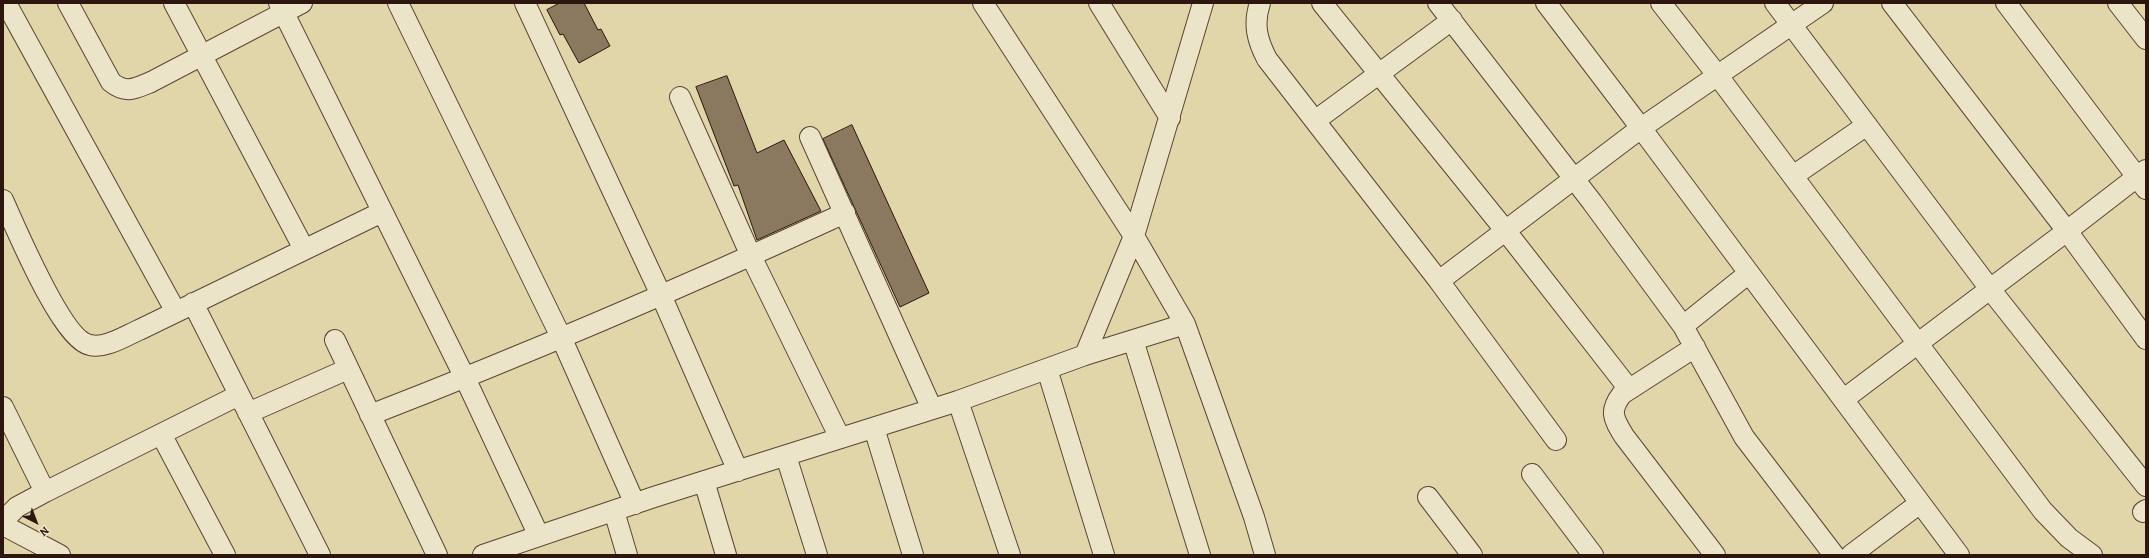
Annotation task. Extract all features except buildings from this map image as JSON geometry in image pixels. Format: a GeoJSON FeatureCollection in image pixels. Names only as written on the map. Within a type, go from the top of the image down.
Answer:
{"type":"FeatureCollection","features":[{"type":"Feature","properties":{"kind":"street"},"geometry":{"type":"LineString","coordinates":[[6,3],[185,307],[239,395],[320,555]]}},
{"type":"Feature","properties":{"kind":"street"},"geometry":{"type":"LineString","coordinates":[[68,3],[103,72],[110,82],[120,89],[130,90],[141,87],[201,56],[281,8],[302,3]]}},
{"type":"Feature","properties":{"kind":"street"},"geometry":{"type":"LineString","coordinates":[[174,3],[304,249]]}},
{"type":"Feature","properties":{"kind":"street"},"geometry":{"type":"LineString","coordinates":[[398,3],[561,337],[635,504]]}},
{"type":"Feature","properties":{"kind":"street"},"geometry":{"type":"LineString","coordinates":[[525,3],[661,295],[738,471]]}},
{"type":"Feature","properties":{"kind":"street"},"geometry":{"type":"LineString","coordinates":[[983,3],[1134,236],[1185,324],[1254,517],[1265,555]]}},
{"type":"Feature","properties":{"kind":"street"},"geometry":{"type":"LineString","coordinates":[[1099,3],[1170,118]]}},
{"type":"Feature","properties":{"kind":"street"},"geometry":{"type":"LineString","coordinates":[[1085,355],[1134,236],[1203,3]]}},
{"type":"Feature","properties":{"kind":"street"},"geometry":{"type":"LineString","coordinates":[[1260,3],[1256,14],[1256,27],[1259,42],[1267,59],[1316,120],[1439,281],[1556,440]]}},
{"type":"Feature","properties":{"kind":"street"},"geometry":{"type":"LineString","coordinates":[[1322,3],[1505,230],[1629,389]]}},
{"type":"Feature","properties":{"kind":"street"},"geometry":{"type":"LineString","coordinates":[[1438,3],[1574,179],[1683,326],[1744,437],[1834,555]]}},
{"type":"Feature","properties":{"kind":"street"},"geometry":{"type":"LineString","coordinates":[[1546,3],[1844,399],[1959,555]]}},
{"type":"Feature","properties":{"kind":"street"},"geometry":{"type":"LineString","coordinates":[[1661,3],[1718,76],[2043,511],[2069,538],[2092,555]]}},
{"type":"Feature","properties":{"kind":"street"},"geometry":{"type":"LineString","coordinates":[[1775,3],[1990,289],[2146,486]]}},
{"type":"Feature","properties":{"kind":"street"},"geometry":{"type":"LineString","coordinates":[[1439,281],[1641,128],[1823,3]]}},
{"type":"Feature","properties":{"kind":"street"},"geometry":{"type":"LineString","coordinates":[[1892,3],[2067,231],[2146,339]]}},
{"type":"Feature","properties":{"kind":"street"},"geometry":{"type":"LineString","coordinates":[[1844,399],[2067,231],[2143,179],[2006,3]]}},
{"type":"Feature","properties":{"kind":"street"},"geometry":{"type":"LineString","coordinates":[[2118,3],[2146,39]]}},
{"type":"Feature","properties":{"kind":"street"},"geometry":{"type":"LineString","coordinates":[[281,8],[465,378],[528,545]]}},
{"type":"Feature","properties":{"kind":"street"},"geometry":{"type":"LineString","coordinates":[[1316,120],[1452,20]]}},
{"type":"Feature","properties":{"kind":"street"},"geometry":{"type":"LineString","coordinates":[[680,97],[751,256],[840,438]]}},
{"type":"Feature","properties":{"kind":"street"},"geometry":{"type":"LineString","coordinates":[[1793,176],[1867,125]]}},
{"type":"Feature","properties":{"kind":"street"},"geometry":{"type":"LineString","coordinates":[[810,138],[932,409]]}},
{"type":"Feature","properties":{"kind":"street"},"geometry":{"type":"LineString","coordinates":[[3,200],[62,320],[79,341],[90,346],[100,345],[185,307],[382,212]]}},
{"type":"Feature","properties":{"kind":"street"},"geometry":{"type":"LineString","coordinates":[[370,415],[465,378],[661,295],[751,256],[844,213]]}},
{"type":"Feature","properties":{"kind":"street"},"geometry":{"type":"LineString","coordinates":[[1683,326],[1749,273]]}},
{"type":"Feature","properties":{"kind":"street"},"geometry":{"type":"LineString","coordinates":[[483,555],[528,545],[614,511],[958,401],[1085,355],[1185,324]]}},
{"type":"Feature","properties":{"kind":"street"},"geometry":{"type":"LineString","coordinates":[[335,340],[437,555]]}},
{"type":"Feature","properties":{"kind":"street"},"geometry":{"type":"LineString","coordinates":[[1133,340],[1200,555]]}},
{"type":"Feature","properties":{"kind":"street"},"geometry":{"type":"LineString","coordinates":[[1695,346],[1622,394],[1614,403],[1613,413],[1617,424],[1715,555]]}},
{"type":"Feature","properties":{"kind":"street"},"geometry":{"type":"LineString","coordinates":[[248,413],[348,369]]}},
{"type":"Feature","properties":{"kind":"street"},"geometry":{"type":"LineString","coordinates":[[1047,369],[1104,555]]}},
{"type":"Feature","properties":{"kind":"street"},"geometry":{"type":"LineString","coordinates":[[3,521],[17,508],[45,492],[239,395]]}},
{"type":"Feature","properties":{"kind":"street"},"geometry":{"type":"LineString","coordinates":[[958,401],[1010,555]]}},
{"type":"Feature","properties":{"kind":"street"},"geometry":{"type":"LineString","coordinates":[[5,417],[45,492]]}},
{"type":"Feature","properties":{"kind":"street"},"geometry":{"type":"LineString","coordinates":[[874,428],[913,555]]}},
{"type":"Feature","properties":{"kind":"street"},"geometry":{"type":"LineString","coordinates":[[161,434],[226,555]]}},
{"type":"Feature","properties":{"kind":"street"},"geometry":{"type":"LineString","coordinates":[[786,456],[816,555]]}},
{"type":"Feature","properties":{"kind":"street"},"geometry":{"type":"LineString","coordinates":[[1532,474],[1593,555]]}},
{"type":"Feature","properties":{"kind":"street"},"geometry":{"type":"LineString","coordinates":[[704,481],[726,555]]}},
{"type":"Feature","properties":{"kind":"street"},"geometry":{"type":"LineString","coordinates":[[1428,497],[1472,555]]}},
{"type":"Feature","properties":{"kind":"street"},"geometry":{"type":"LineString","coordinates":[[1851,555],[1920,503]]}},
{"type":"Feature","properties":{"kind":"street"},"geometry":{"type":"LineString","coordinates":[[614,511],[627,555]]}},
{"type":"Feature","properties":{"kind":"street"},"geometry":{"type":"LineString","coordinates":[[3,525],[60,555]]}}]}
